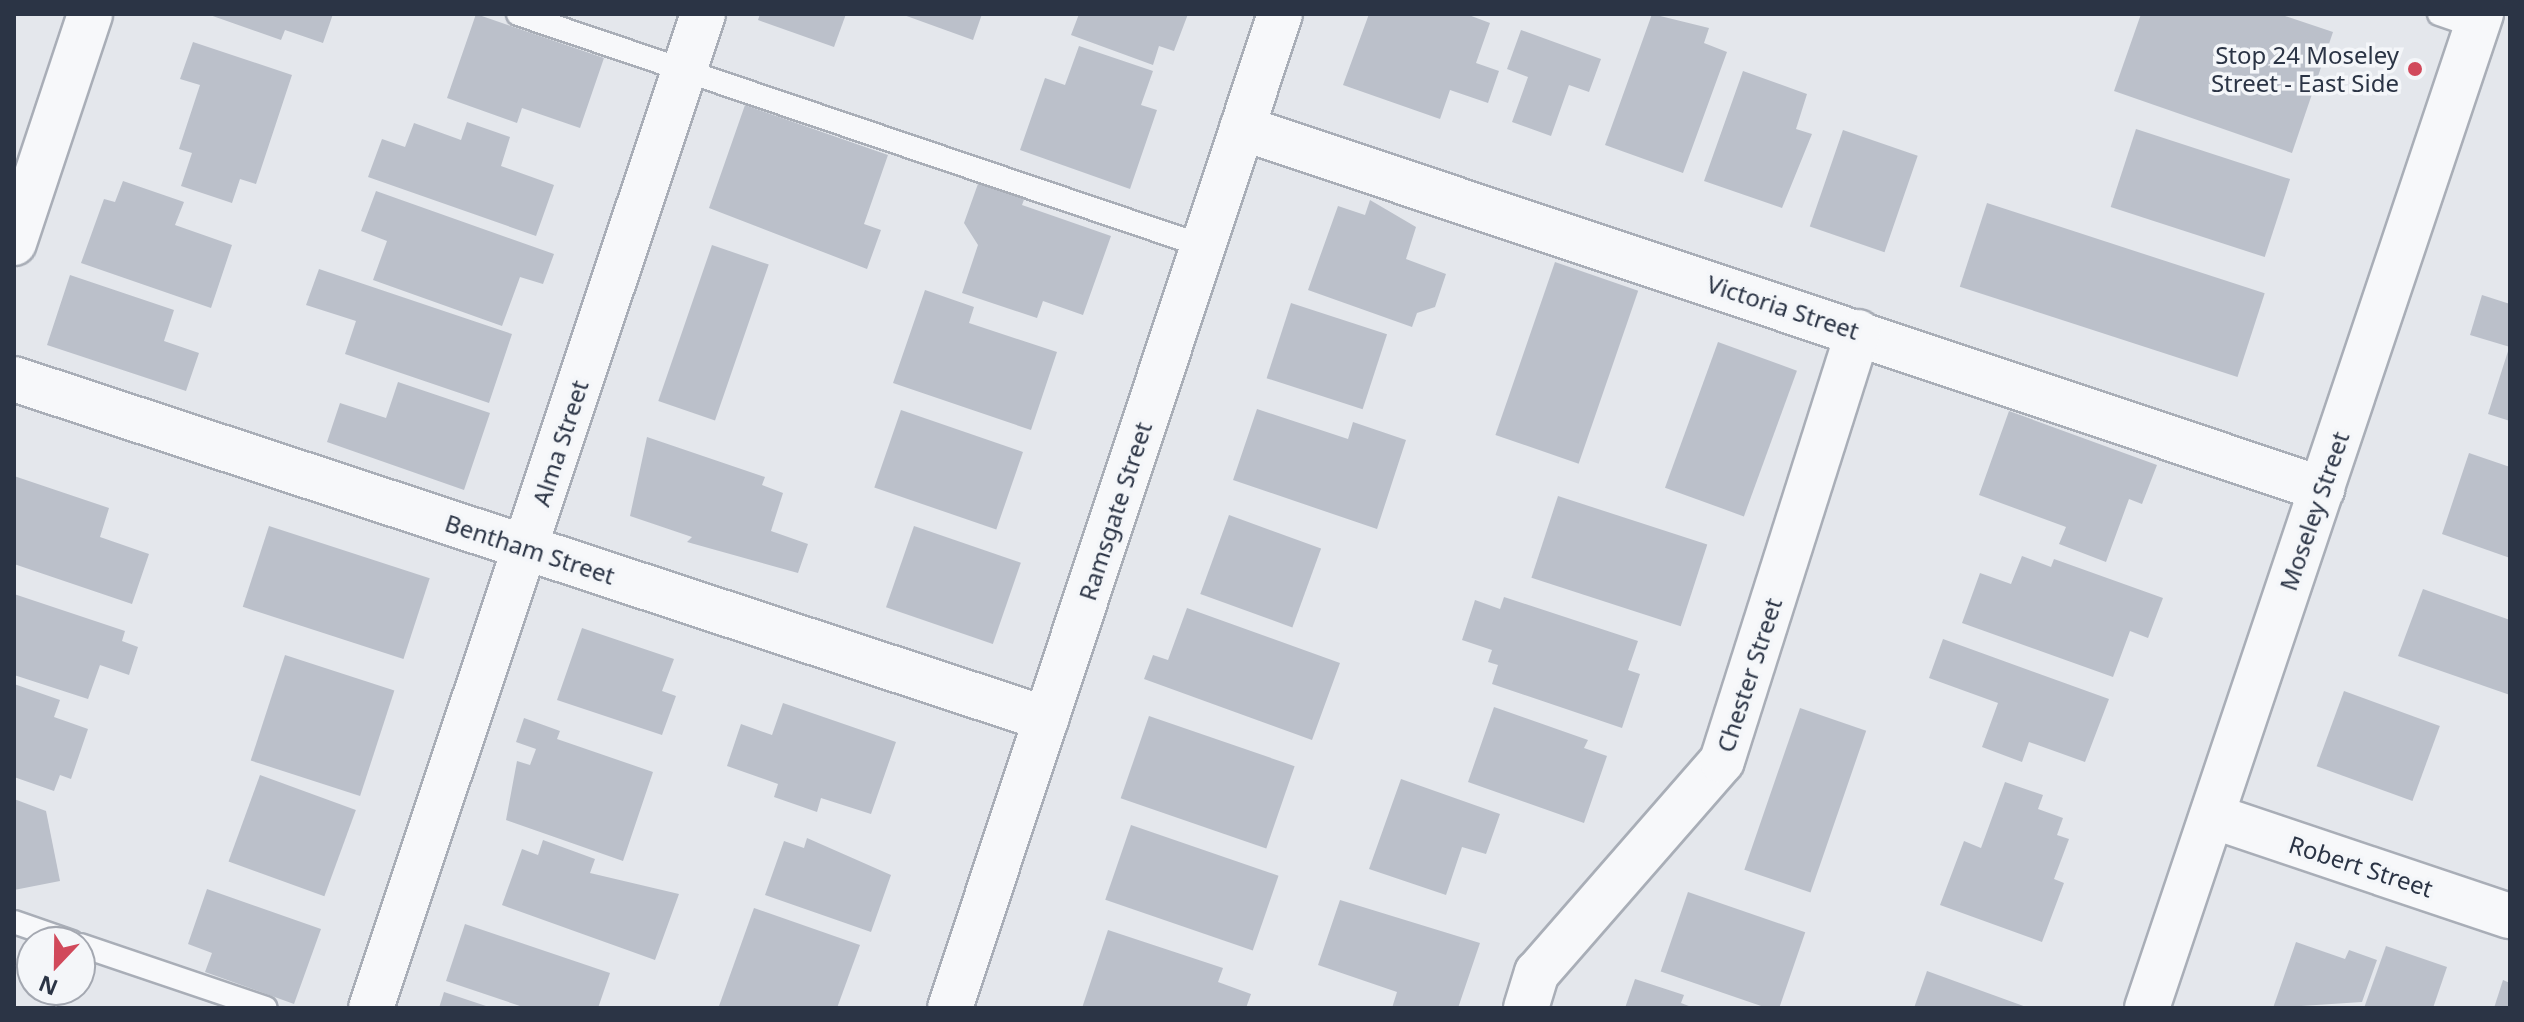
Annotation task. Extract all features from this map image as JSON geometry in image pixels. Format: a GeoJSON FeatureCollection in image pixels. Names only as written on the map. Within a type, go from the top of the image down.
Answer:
{"type":"FeatureCollection","features":[{"type":"Feature","properties":{"kind":"street"},"geometry":{"type":"LineString","coordinates":[[14,243],[90,14]]}},
{"type":"Feature","properties":{"kind":"street","name":"Alma Street"},"geometry":{"type":"LineString","coordinates":[[371,1008],[703,14]]}},
{"type":"Feature","properties":{"kind":"street","name":"Ramsgate Street"},"geometry":{"type":"LineString","coordinates":[[950,1008],[1280,14]]}},
{"type":"Feature","properties":{"kind":"street","name":"Moseley Street"},"geometry":{"type":"LineString","coordinates":[[2147,1008],[2322,489],[2465,18]]}},
{"type":"Feature","properties":{"kind":"street","name":"Victoria Street"},"geometry":{"type":"LineString","coordinates":[[1242,128],[2322,489]]}},
{"type":"Feature","properties":{"kind":"street","name":"Chester Street"},"geometry":{"type":"LineString","coordinates":[[1526,1008],[1537,973],[1722,761],[1858,332]]}},
{"type":"Feature","properties":{"kind":"street","name":"Bentham Street"},"geometry":{"type":"LineString","coordinates":[[14,379],[1046,719]]}},
{"type":"Feature","properties":{"kind":"street","name":"Robert Street"},"geometry":{"type":"LineString","coordinates":[[2212,816],[2510,916]]}},
{"type":"Feature","properties":{"kind":"lane"},"geometry":{"type":"LineString","coordinates":[[518,14],[1203,246]]}},
{"type":"Feature","properties":{"kind":"lane"},"geometry":{"type":"LineString","coordinates":[[96,950],[266,1008]]}},
{"type":"Feature","properties":{"kind":"building"},"geometry":{"type":"Polygon","coordinates":[[[207,14],[333,14],[323,43],[285,30],[281,40],[207,14]]]}},
{"type":"Feature","properties":{"kind":"building"},"geometry":{"type":"Polygon","coordinates":[[[476,14],[604,58],[580,128],[522,108],[517,123],[447,98],[476,14]]]}},
{"type":"Feature","properties":{"kind":"building"},"geometry":{"type":"Polygon","coordinates":[[[760,14],[846,14],[834,47],[758,20],[760,14]]]}},
{"type":"Feature","properties":{"kind":"building"},"geometry":{"type":"Polygon","coordinates":[[[901,14],[982,14],[973,40],[901,14]]]}},
{"type":"Feature","properties":{"kind":"building"},"geometry":{"type":"Polygon","coordinates":[[[1079,14],[1188,14],[1174,51],[1159,46],[1153,65],[1071,35],[1079,14]]]}},
{"type":"Feature","properties":{"kind":"building"},"geometry":{"type":"Polygon","coordinates":[[[1369,14],[1466,14],[1490,23],[1476,63],[1499,71],[1488,103],[1450,90],[1440,119],[1343,85],[1369,14]]]}},
{"type":"Feature","properties":{"kind":"building"},"geometry":{"type":"Polygon","coordinates":[[[1652,14],[1709,28],[1704,43],[1727,52],[1683,173],[1605,145],[1652,14]]]}},
{"type":"Feature","properties":{"kind":"building"},"geometry":{"type":"Polygon","coordinates":[[[2141,14],[2279,14],[2333,32],[2292,153],[2114,91],[2141,14]]]}},
{"type":"Feature","properties":{"kind":"building"},"geometry":{"type":"Polygon","coordinates":[[[1521,30],[1601,59],[1589,92],[1569,85],[1551,136],[1512,122],[1528,77],[1507,69],[1521,30]]]}},
{"type":"Feature","properties":{"kind":"building"},"geometry":{"type":"Polygon","coordinates":[[[193,42],[292,75],[256,184],[240,179],[232,203],[181,186],[192,153],[179,149],[200,85],[180,79],[193,42]]]}},
{"type":"Feature","properties":{"kind":"building"},"geometry":{"type":"Polygon","coordinates":[[[1079,46],[1153,71],[1141,105],[1157,110],[1130,189],[1020,150],[1045,78],[1065,85],[1079,46]]]}},
{"type":"Feature","properties":{"kind":"building"},"geometry":{"type":"Polygon","coordinates":[[[1743,71],[1807,94],[1796,129],[1812,134],[1782,208],[1704,181],[1743,71]]]}},
{"type":"Feature","properties":{"kind":"building"},"geometry":{"type":"Polygon","coordinates":[[[745,105],[888,155],[864,224],[881,230],[867,269],[709,208],[745,105]]]}},
{"type":"Feature","properties":{"kind":"building"},"geometry":{"type":"Polygon","coordinates":[[[467,122],[510,137],[501,166],[554,185],[536,236],[368,177],[382,139],[405,147],[414,123],[461,140],[467,122]]]}},
{"type":"Feature","properties":{"kind":"building"},"geometry":{"type":"Polygon","coordinates":[[[2136,129],[2290,179],[2265,257],[2111,207],[2136,129]]]}},
{"type":"Feature","properties":{"kind":"building"},"geometry":{"type":"Polygon","coordinates":[[[1843,130],[1918,156],[1884,252],[1810,226],[1843,130]]]}},
{"type":"Feature","properties":{"kind":"building"},"geometry":{"type":"Polygon","coordinates":[[[123,181],[184,202],[175,225],[232,245],[211,308],[81,263],[104,199],[115,202],[123,181]]]}},
{"type":"Feature","properties":{"kind":"building"},"geometry":{"type":"Polygon","coordinates":[[[979,181],[1025,197],[1022,205],[1111,236],[1083,315],[1043,301],[1037,318],[962,293],[978,245],[964,223],[979,181]]]}},
{"type":"Feature","properties":{"kind":"building"},"geometry":{"type":"Polygon","coordinates":[[[376,191],[554,254],[543,284],[520,277],[502,326],[373,280],[387,241],[361,231],[376,191]]]}},
{"type":"Feature","properties":{"kind":"building"},"geometry":{"type":"Polygon","coordinates":[[[1370,200],[1416,227],[1406,259],[1446,274],[1435,307],[1417,313],[1412,327],[1308,290],[1338,206],[1365,215],[1370,200]]]}},
{"type":"Feature","properties":{"kind":"building"},"geometry":{"type":"Polygon","coordinates":[[[1987,203],[2265,293],[2238,377],[1960,287],[1987,203]]]}},
{"type":"Feature","properties":{"kind":"building"},"geometry":{"type":"Polygon","coordinates":[[[712,245],[769,265],[715,421],[658,401],[712,245]]]}},
{"type":"Feature","properties":{"kind":"building"},"geometry":{"type":"Polygon","coordinates":[[[1555,262],[1638,291],[1579,464],[1495,435],[1555,262]]]}},
{"type":"Feature","properties":{"kind":"building"},"geometry":{"type":"Polygon","coordinates":[[[319,269],[512,334],[489,403],[345,354],[356,321],[306,305],[319,269]]]}},
{"type":"Feature","properties":{"kind":"building"},"geometry":{"type":"Polygon","coordinates":[[[70,275],[174,310],[164,341],[199,353],[186,391],[47,345],[70,275]]]}},
{"type":"Feature","properties":{"kind":"building"},"geometry":{"type":"Polygon","coordinates":[[[925,290],[974,307],[969,323],[1057,352],[1031,430],[893,383],[925,290]]]}},
{"type":"Feature","properties":{"kind":"building"},"geometry":{"type":"Polygon","coordinates":[[[2482,295],[2510,304],[2510,347],[2470,335],[2482,295]]]}},
{"type":"Feature","properties":{"kind":"building"},"geometry":{"type":"Polygon","coordinates":[[[1291,303],[1387,334],[1363,409],[1267,378],[1291,303]]]}},
{"type":"Feature","properties":{"kind":"building"},"geometry":{"type":"Polygon","coordinates":[[[1718,342],[1797,371],[1744,516],[1665,488],[1718,342]]]}},
{"type":"Feature","properties":{"kind":"building"},"geometry":{"type":"Polygon","coordinates":[[[2510,348],[2510,421],[2488,414],[2510,348]]]}},
{"type":"Feature","properties":{"kind":"building"},"geometry":{"type":"Polygon","coordinates":[[[398,382],[490,413],[464,490],[327,442],[340,403],[386,418],[398,382]]]}},
{"type":"Feature","properties":{"kind":"building"},"geometry":{"type":"Polygon","coordinates":[[[1257,409],[1348,439],[1353,422],[1406,440],[1377,529],[1233,480],[1257,409]]]}},
{"type":"Feature","properties":{"kind":"building"},"geometry":{"type":"Polygon","coordinates":[[[901,410],[1023,452],[996,530],[874,488],[901,410]]]}},
{"type":"Feature","properties":{"kind":"building"},"geometry":{"type":"Polygon","coordinates":[[[2009,411],[2157,465],[2142,504],[2129,499],[2106,562],[2059,544],[2066,527],[1979,495],[2009,411]]]}},
{"type":"Feature","properties":{"kind":"building"},"geometry":{"type":"Polygon","coordinates":[[[647,437],[765,477],[762,485],[783,493],[771,531],[808,544],[798,573],[687,542],[692,537],[630,516],[647,437]]]}},
{"type":"Feature","properties":{"kind":"building"},"geometry":{"type":"Polygon","coordinates":[[[2469,453],[2510,467],[2510,558],[2442,534],[2469,453]]]}},
{"type":"Feature","properties":{"kind":"building"},"geometry":{"type":"Polygon","coordinates":[[[14,476],[109,508],[100,537],[149,554],[132,604],[14,564],[14,476]]]}},
{"type":"Feature","properties":{"kind":"building"},"geometry":{"type":"Polygon","coordinates":[[[1558,496],[1707,545],[1681,626],[1531,578],[1558,496]]]}},
{"type":"Feature","properties":{"kind":"building"},"geometry":{"type":"Polygon","coordinates":[[[1229,515],[1321,549],[1292,627],[1200,594],[1229,515]]]}},
{"type":"Feature","properties":{"kind":"building"},"geometry":{"type":"Polygon","coordinates":[[[269,526],[430,578],[403,659],[243,607],[269,526]]]}},
{"type":"Feature","properties":{"kind":"building"},"geometry":{"type":"Polygon","coordinates":[[[914,526],[1021,563],[993,644],[886,607],[914,526]]]}},
{"type":"Feature","properties":{"kind":"building"},"geometry":{"type":"Polygon","coordinates":[[[2022,556],[2051,567],[2054,559],[2163,598],[2148,638],[2130,631],[2113,677],[1962,623],[1980,573],[2011,584],[2022,556]]]}},
{"type":"Feature","properties":{"kind":"building"},"geometry":{"type":"Polygon","coordinates":[[[2423,589],[2510,620],[2510,695],[2398,656],[2423,589]]]}},
{"type":"Feature","properties":{"kind":"building"},"geometry":{"type":"Polygon","coordinates":[[[14,594],[125,631],[122,641],[138,647],[129,675],[100,665],[88,699],[14,675],[14,594]]]}},
{"type":"Feature","properties":{"kind":"building"},"geometry":{"type":"Polygon","coordinates":[[[1504,597],[1638,641],[1628,670],[1640,674],[1622,728],[1492,684],[1498,665],[1488,662],[1492,650],[1462,640],[1475,600],[1500,609],[1504,597]]]}},
{"type":"Feature","properties":{"kind":"building"},"geometry":{"type":"Polygon","coordinates":[[[1187,608],[1340,663],[1312,740],[1144,679],[1153,655],[1168,660],[1187,608]]]}},
{"type":"Feature","properties":{"kind":"building"},"geometry":{"type":"Polygon","coordinates":[[[582,628],[674,659],[662,691],[676,696],[662,735],[557,700],[582,628]]]}},
{"type":"Feature","properties":{"kind":"building"},"geometry":{"type":"Polygon","coordinates":[[[1943,639],[2109,699],[2085,762],[2029,742],[2022,762],[1982,747],[1998,703],[1929,678],[1943,639]]]}},
{"type":"Feature","properties":{"kind":"building"},"geometry":{"type":"Polygon","coordinates":[[[285,655],[394,691],[360,796],[251,761],[285,655]]]}},
{"type":"Feature","properties":{"kind":"building"},"geometry":{"type":"Polygon","coordinates":[[[14,684],[60,700],[54,717],[88,729],[71,779],[60,775],[54,791],[14,777],[14,684]]]}},
{"type":"Feature","properties":{"kind":"building"},"geometry":{"type":"Polygon","coordinates":[[[2344,691],[2440,726],[2412,801],[2317,766],[2344,691]]]}},
{"type":"Feature","properties":{"kind":"building"},"geometry":{"type":"Polygon","coordinates":[[[783,703],[896,742],[871,814],[821,798],[817,812],[774,797],[778,784],[727,766],[741,724],[772,735],[783,703]]]}},
{"type":"Feature","properties":{"kind":"building"},"geometry":{"type":"Polygon","coordinates":[[[1494,707],[1588,740],[1584,748],[1607,756],[1584,823],[1468,782],[1494,707]]]}},
{"type":"Feature","properties":{"kind":"building"},"geometry":{"type":"Polygon","coordinates":[[[1800,708],[1866,731],[1811,892],[1744,870],[1800,708]]]}},
{"type":"Feature","properties":{"kind":"building"},"geometry":{"type":"Polygon","coordinates":[[[1149,716],[1295,766],[1266,848],[1121,798],[1149,716]]]}},
{"type":"Feature","properties":{"kind":"building"},"geometry":{"type":"Polygon","coordinates":[[[524,718],[560,731],[557,739],[653,772],[623,861],[506,820],[517,761],[530,765],[536,749],[516,742],[524,718]]]}},
{"type":"Feature","properties":{"kind":"building"},"geometry":{"type":"Polygon","coordinates":[[[260,775],[356,810],[324,896],[229,861],[260,775]]]}},
{"type":"Feature","properties":{"kind":"building"},"geometry":{"type":"Polygon","coordinates":[[[1401,779],[1500,814],[1486,854],[1462,847],[1446,895],[1369,869],[1401,779]]]}},
{"type":"Feature","properties":{"kind":"building"},"geometry":{"type":"Polygon","coordinates":[[[2005,782],[2043,795],[2038,809],[2063,818],[2057,835],[2069,839],[2054,879],[2064,883],[2042,942],[1940,905],[1964,841],[1981,848],[2005,782]]]}},
{"type":"Feature","properties":{"kind":"building"},"geometry":{"type":"Polygon","coordinates":[[[14,799],[46,811],[60,881],[14,890],[14,799]]]}},
{"type":"Feature","properties":{"kind":"building"},"geometry":{"type":"Polygon","coordinates":[[[1131,825],[1279,876],[1253,950],[1105,900],[1131,825]]]}},
{"type":"Feature","properties":{"kind":"building"},"geometry":{"type":"Polygon","coordinates":[[[807,838],[891,875],[871,932],[765,895],[784,841],[804,848],[807,838]]]}},
{"type":"Feature","properties":{"kind":"building"},"geometry":{"type":"Polygon","coordinates":[[[543,840],[595,859],[590,873],[679,894],[655,960],[502,905],[522,849],[538,855],[543,840]]]}},
{"type":"Feature","properties":{"kind":"building"},"geometry":{"type":"Polygon","coordinates":[[[207,889],[321,929],[294,1004],[205,972],[212,953],[188,944],[207,889]]]}},
{"type":"Feature","properties":{"kind":"building"},"geometry":{"type":"Polygon","coordinates":[[[1688,892],[1805,932],[1779,1008],[1767,1008],[1661,971],[1688,892]]]}},
{"type":"Feature","properties":{"kind":"building"},"geometry":{"type":"Polygon","coordinates":[[[1340,900],[1480,943],[1458,1008],[1392,1008],[1397,992],[1318,965],[1340,900]]]}},
{"type":"Feature","properties":{"kind":"building"},"geometry":{"type":"Polygon","coordinates":[[[754,908],[860,945],[837,1008],[719,1006],[754,908]]]}},
{"type":"Feature","properties":{"kind":"building"},"geometry":{"type":"Polygon","coordinates":[[[465,924],[610,973],[598,1008],[526,1008],[446,981],[465,924]]]}},
{"type":"Feature","properties":{"kind":"building"},"geometry":{"type":"Polygon","coordinates":[[[1108,930],[1223,968],[1218,982],[1251,994],[1246,1008],[1082,1008],[1108,930]]]}},
{"type":"Feature","properties":{"kind":"building"},"geometry":{"type":"Polygon","coordinates":[[[2296,942],[2345,959],[2349,950],[2377,960],[2362,1002],[2273,1008],[2296,942]]]}},
{"type":"Feature","properties":{"kind":"building"},"geometry":{"type":"Polygon","coordinates":[[[2386,946],[2447,967],[2433,1008],[2364,1008],[2386,946]]]}},
{"type":"Feature","properties":{"kind":"building"},"geometry":{"type":"Polygon","coordinates":[[[1927,971],[2029,1008],[1914,1008],[1927,971]]]}},
{"type":"Feature","properties":{"kind":"building"},"geometry":{"type":"Polygon","coordinates":[[[1635,979],[1684,995],[1681,1003],[1694,1008],[1625,1008],[1635,979]]]}},
{"type":"Feature","properties":{"kind":"building"},"geometry":{"type":"Polygon","coordinates":[[[2503,980],[2510,983],[2510,1008],[2494,1008],[2503,980]]]}},
{"type":"Feature","properties":{"kind":"building"},"geometry":{"type":"Polygon","coordinates":[[[444,992],[489,1007],[489,1008],[439,1008],[444,992]]]}},
{"type":"Feature","properties":{"kind":"place","name":"Stop 24 Moseley Street - East Side"},"geometry":{"type":"Point","coordinates":[2415,69]}}]}
